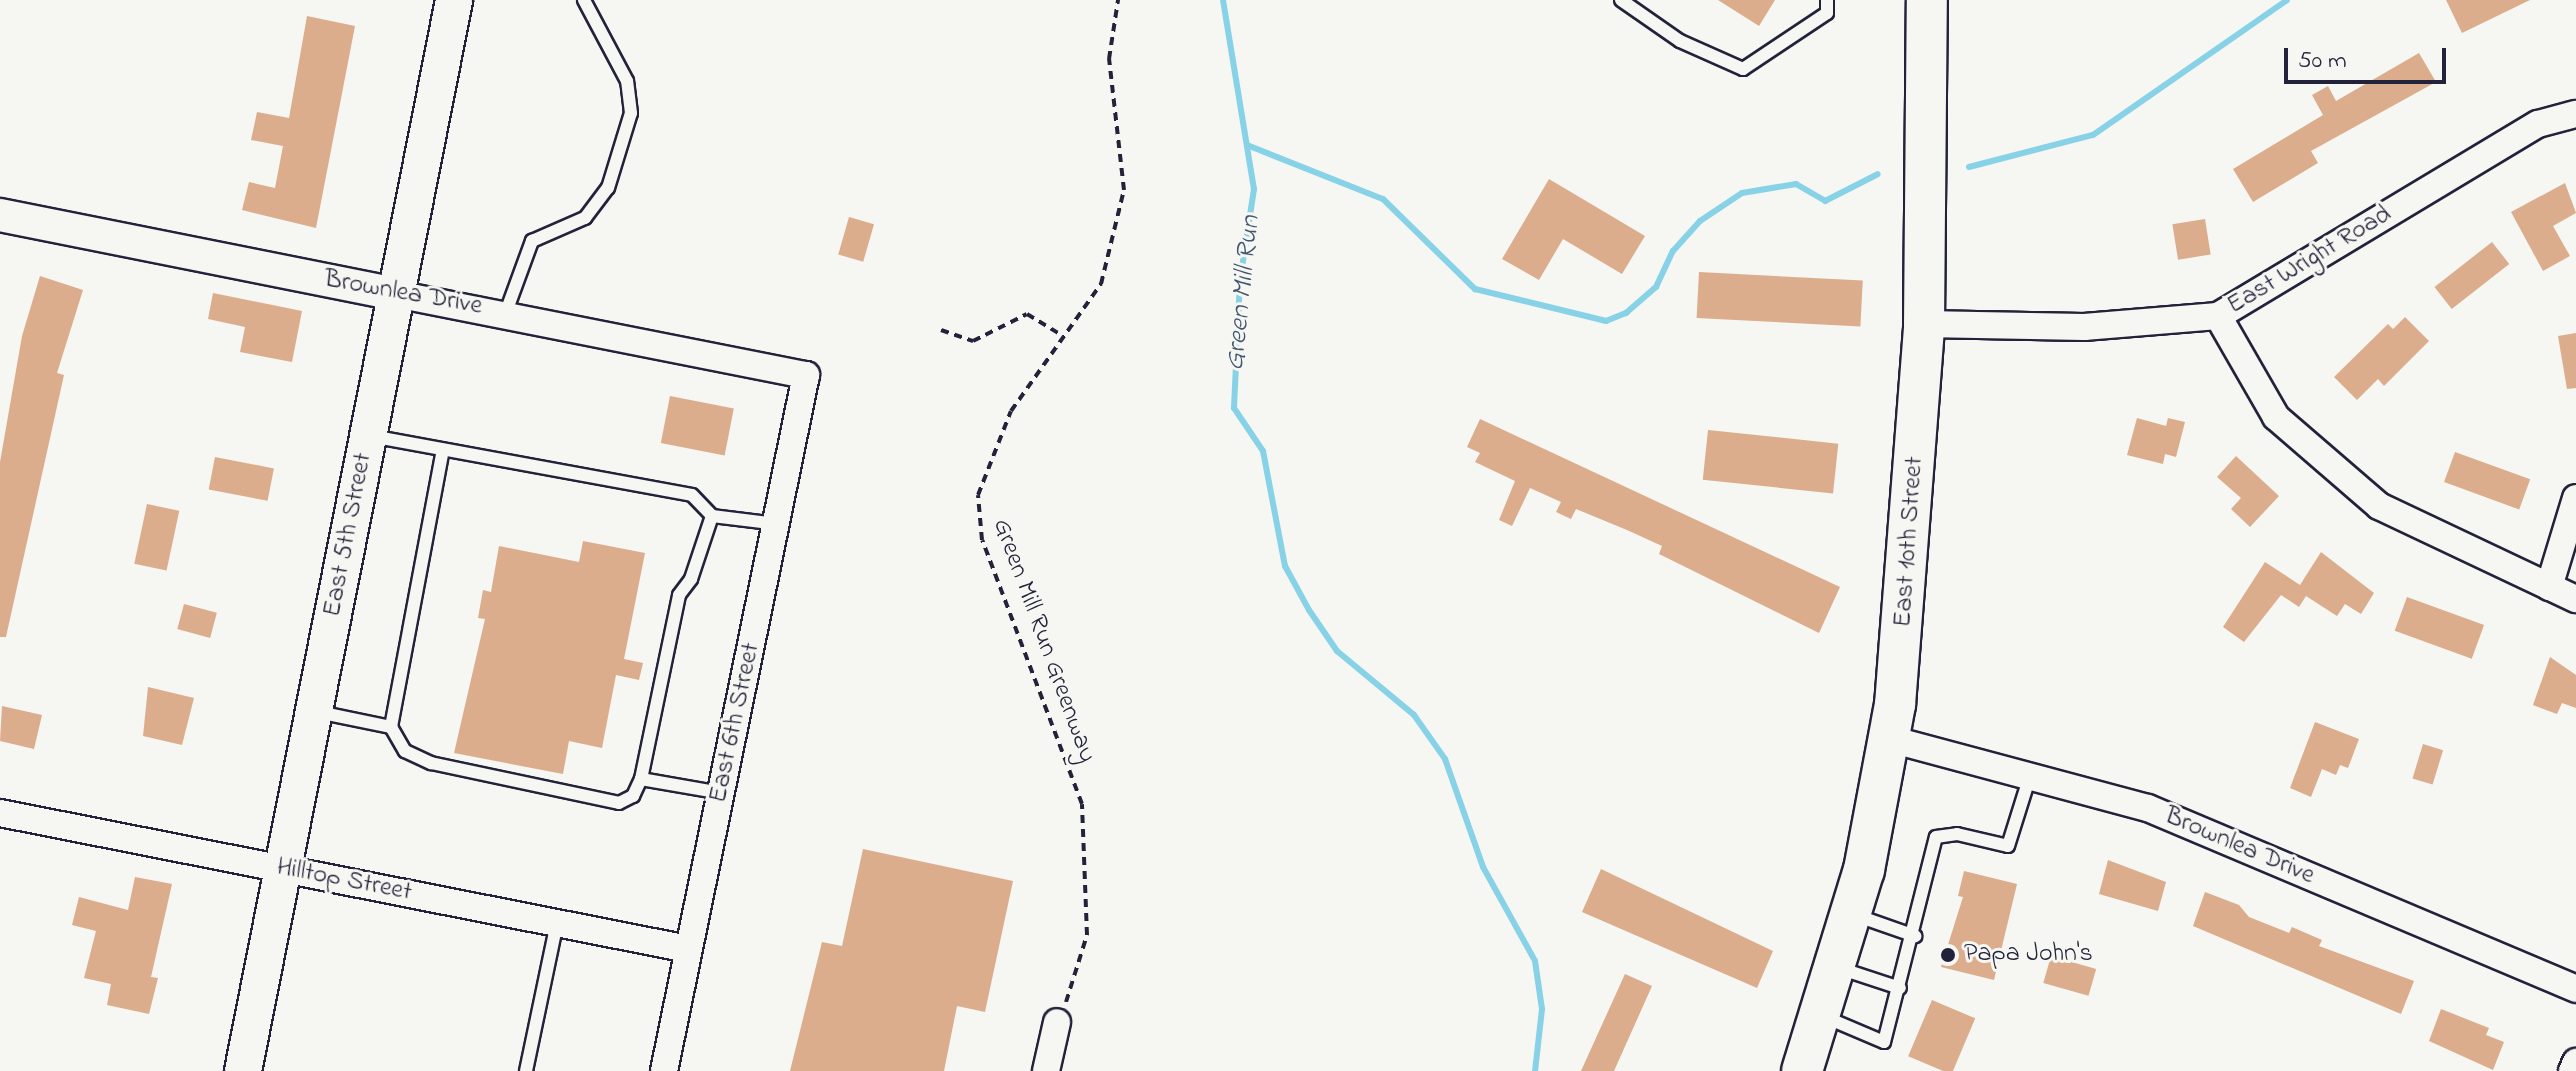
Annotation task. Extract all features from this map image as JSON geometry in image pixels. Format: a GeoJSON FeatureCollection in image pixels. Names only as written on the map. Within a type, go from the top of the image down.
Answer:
{"type":"FeatureCollection","features":[{"type":"Feature","properties":{"kind":"main road","name":"East 5th Street"},"geometry":{"type":"LineString","coordinates":[[243,1071],[454,0]]}},
{"type":"Feature","properties":{"kind":"main road","name":"East 10th Street"},"geometry":{"type":"LineString","coordinates":[[1802,1071],[1852,914],[1890,739],[1906,608],[1924,324],[1927,0]]}},
{"type":"Feature","properties":{"kind":"street","name":"East Wright Road"},"geometry":{"type":"LineString","coordinates":[[1924,324],[2084,327],[2218,316],[2538,124],[2576,114]]}},
{"type":"Feature","properties":{"kind":"street","name":"Brownlea Drive"},"geometry":{"type":"LineString","coordinates":[[0,215],[396,294],[506,312],[806,375]]}},
{"type":"Feature","properties":{"kind":"street"},"geometry":{"type":"LineString","coordinates":[[2218,316],[2276,417],[2379,506],[2576,599]]}},
{"type":"Feature","properties":{"kind":"street","name":"East 6th Street"},"geometry":{"type":"LineString","coordinates":[[664,1071],[806,375]]}},
{"type":"Feature","properties":{"kind":"street"},"geometry":{"type":"LineString","coordinates":[[2549,587],[2576,498]]}},
{"type":"Feature","properties":{"kind":"street","name":"Brownlea Drive"},"geometry":{"type":"LineString","coordinates":[[1890,739],[2148,808],[2576,989]]}},
{"type":"Feature","properties":{"kind":"street","name":"Hilltop Street"},"geometry":{"type":"LineString","coordinates":[[0,813],[688,949]]}},
{"type":"Feature","properties":{"kind":"street"},"geometry":{"type":"LineString","coordinates":[[1046,1071],[1057,1022]]}},
{"type":"Feature","properties":{"kind":"street"},"geometry":{"type":"LineString","coordinates":[[2572,1071],[2576,1062]]}},
{"type":"Feature","properties":{"kind":"lane"},"geometry":{"type":"LineString","coordinates":[[506,312],[532,241],[585,218],[608,188],[631,113],[627,81],[584,0]]}},
{"type":"Feature","properties":{"kind":"lane"},"geometry":{"type":"LineString","coordinates":[[1621,0],[1680,41],[1743,69],[1827,13],[1827,0]]}},
{"type":"Feature","properties":{"kind":"lane"},"geometry":{"type":"LineString","coordinates":[[368,435],[692,495],[712,516],[777,524]]}},
{"type":"Feature","properties":{"kind":"lane"},"geometry":{"type":"LineString","coordinates":[[443,450],[391,727],[405,751],[465,772],[619,803],[633,796],[641,779],[679,595],[712,516]]}},
{"type":"Feature","properties":{"kind":"lane"},"geometry":{"type":"LineString","coordinates":[[314,711],[391,727]]}},
{"type":"Feature","properties":{"kind":"lane"},"geometry":{"type":"LineString","coordinates":[[1822,1015],[1884,1042],[1915,936],[1936,837],[1957,834],[2008,846],[2030,776]]}},
{"type":"Feature","properties":{"kind":"lane"},"geometry":{"type":"LineString","coordinates":[[641,779],[721,793]]}},
{"type":"Feature","properties":{"kind":"lane"},"geometry":{"type":"LineString","coordinates":[[1852,914],[1915,936]]}},
{"type":"Feature","properties":{"kind":"lane"},"geometry":{"type":"LineString","coordinates":[[526,1071],[557,923]]}},
{"type":"Feature","properties":{"kind":"lane"},"geometry":{"type":"LineString","coordinates":[[1836,967],[1900,988]]}},
{"type":"Feature","properties":{"kind":"path","name":"Green Mill Run Greenway"},"geometry":{"type":"LineString","coordinates":[[1071,993],[1087,935],[1082,804],[982,540],[978,495],[1011,411],[1101,284],[1124,190],[1109,59],[1118,0]]}},
{"type":"Feature","properties":{"kind":"path"},"geometry":{"type":"LineString","coordinates":[[941,330],[973,341],[1027,314],[1063,336]]}},
{"type":"Feature","properties":{"kind":"building"},"geometry":{"type":"Polygon","coordinates":[[[1718,0],[1775,0],[1759,26],[1718,0]]]}},
{"type":"Feature","properties":{"kind":"building"},"geometry":{"type":"Polygon","coordinates":[[[2446,0],[2530,0],[2462,33],[2446,0]]]}},
{"type":"Feature","properties":{"kind":"building"},"geometry":{"type":"Polygon","coordinates":[[[307,16],[355,26],[316,228],[242,210],[249,182],[275,188],[283,146],[251,140],[257,112],[289,118],[307,16]]]}},
{"type":"Feature","properties":{"kind":"building"},"geometry":{"type":"Polygon","coordinates":[[[2419,53],[2436,82],[2311,151],[2318,163],[2253,202],[2233,169],[2323,115],[2312,95],[2328,86],[2336,101],[2419,53]]]}},
{"type":"Feature","properties":{"kind":"building"},"geometry":{"type":"Polygon","coordinates":[[[1549,179],[1645,236],[1622,274],[1563,239],[1539,280],[1502,259],[1549,179]]]}},
{"type":"Feature","properties":{"kind":"building"},"geometry":{"type":"Polygon","coordinates":[[[2565,183],[2576,213],[2553,226],[2570,256],[2543,271],[2511,212],[2565,183]]]}},
{"type":"Feature","properties":{"kind":"building"},"geometry":{"type":"Polygon","coordinates":[[[849,217],[874,224],[863,262],[838,254],[849,217]]]}},
{"type":"Feature","properties":{"kind":"building"},"geometry":{"type":"Polygon","coordinates":[[[2205,219],[2211,255],[2178,260],[2172,224],[2205,219]]]}},
{"type":"Feature","properties":{"kind":"building"},"geometry":{"type":"Polygon","coordinates":[[[2492,242],[2509,264],[2452,309],[2434,287],[2492,242]]]}},
{"type":"Feature","properties":{"kind":"building"},"geometry":{"type":"Polygon","coordinates":[[[1699,272],[1863,281],[1860,327],[1697,318],[1699,272]]]}},
{"type":"Feature","properties":{"kind":"building"},"geometry":{"type":"Polygon","coordinates":[[[40,276],[83,290],[57,373],[64,375],[6,637],[0,637],[0,462],[22,336],[40,276]]]}},
{"type":"Feature","properties":{"kind":"building"},"geometry":{"type":"Polygon","coordinates":[[[213,293],[302,311],[292,362],[240,352],[245,327],[208,319],[213,293]]]}},
{"type":"Feature","properties":{"kind":"building"},"geometry":{"type":"Polygon","coordinates":[[[2405,317],[2429,341],[2384,386],[2378,379],[2357,400],[2334,377],[2388,324],[2393,329],[2405,317]]]}},
{"type":"Feature","properties":{"kind":"building"},"geometry":{"type":"Polygon","coordinates":[[[2576,333],[2576,388],[2567,389],[2558,336],[2576,333]]]}},
{"type":"Feature","properties":{"kind":"building"},"geometry":{"type":"Polygon","coordinates":[[[670,396],[734,408],[725,456],[661,443],[670,396]]]}},
{"type":"Feature","properties":{"kind":"building"},"geometry":{"type":"Polygon","coordinates":[[[2137,418],[2166,426],[2168,418],[2185,422],[2176,457],[2165,454],[2163,464],[2127,455],[2137,418]]]}},
{"type":"Feature","properties":{"kind":"building"},"geometry":{"type":"Polygon","coordinates":[[[1480,419],[1840,587],[1819,633],[1659,554],[1662,546],[1576,509],[1571,519],[1556,512],[1561,502],[1530,488],[1512,526],[1499,520],[1515,481],[1475,462],[1480,453],[1467,447],[1480,419]]]}},
{"type":"Feature","properties":{"kind":"building"},"geometry":{"type":"Polygon","coordinates":[[[1708,430],[1838,444],[1833,493],[1703,480],[1708,430]]]}},
{"type":"Feature","properties":{"kind":"building"},"geometry":{"type":"Polygon","coordinates":[[[2455,452],[2530,479],[2519,509],[2444,482],[2455,452]]]}},
{"type":"Feature","properties":{"kind":"building"},"geometry":{"type":"Polygon","coordinates":[[[2236,456],[2279,496],[2250,527],[2231,509],[2241,498],[2217,477],[2236,456]]]}},
{"type":"Feature","properties":{"kind":"building"},"geometry":{"type":"Polygon","coordinates":[[[215,457],[274,468],[268,501],[209,489],[215,457]]]}},
{"type":"Feature","properties":{"kind":"building"},"geometry":{"type":"Polygon","coordinates":[[[147,504],[179,511],[167,571],[134,564],[147,504]]]}},
{"type":"Feature","properties":{"kind":"building"},"geometry":{"type":"Polygon","coordinates":[[[583,541],[645,553],[624,659],[643,663],[639,680],[616,675],[602,748],[569,741],[563,774],[454,753],[485,619],[478,618],[483,590],[491,592],[499,546],[579,562],[583,541]]]}},
{"type":"Feature","properties":{"kind":"building"},"geometry":{"type":"Polygon","coordinates":[[[2321,552],[2374,593],[2361,614],[2345,604],[2337,616],[2306,596],[2299,607],[2281,595],[2244,642],[2223,627],[2265,562],[2300,585],[2321,552]]]}},
{"type":"Feature","properties":{"kind":"building"},"geometry":{"type":"Polygon","coordinates":[[[2407,597],[2484,625],[2472,659],[2395,631],[2407,597]]]}},
{"type":"Feature","properties":{"kind":"building"},"geometry":{"type":"Polygon","coordinates":[[[184,604],[217,613],[210,638],[177,629],[184,604]]]}},
{"type":"Feature","properties":{"kind":"building"},"geometry":{"type":"Polygon","coordinates":[[[2550,657],[2576,675],[2576,708],[2562,703],[2557,714],[2533,705],[2550,657]]]}},
{"type":"Feature","properties":{"kind":"building"},"geometry":{"type":"Polygon","coordinates":[[[148,687],[194,698],[182,745],[143,736],[148,687]]]}},
{"type":"Feature","properties":{"kind":"building"},"geometry":{"type":"Polygon","coordinates":[[[2,706],[42,715],[34,749],[0,741],[2,706]]]}},
{"type":"Feature","properties":{"kind":"building"},"geometry":{"type":"Polygon","coordinates":[[[2315,722],[2359,739],[2348,768],[2340,765],[2336,775],[2322,769],[2311,797],[2290,788],[2315,722]]]}},
{"type":"Feature","properties":{"kind":"building"},"geometry":{"type":"Polygon","coordinates":[[[2423,744],[2443,750],[2433,785],[2412,778],[2423,744]]]}},
{"type":"Feature","properties":{"kind":"building"},"geometry":{"type":"Polygon","coordinates":[[[863,849],[1013,881],[985,1012],[957,1006],[944,1071],[790,1071],[822,942],[842,946],[863,849]]]}},
{"type":"Feature","properties":{"kind":"building"},"geometry":{"type":"Polygon","coordinates":[[[2108,860],[2166,882],[2158,911],[2099,894],[2108,860]]]}},
{"type":"Feature","properties":{"kind":"building"},"geometry":{"type":"Polygon","coordinates":[[[1601,869],[1773,951],[1757,988],[1582,912],[1601,869]]]}},
{"type":"Feature","properties":{"kind":"building"},"geometry":{"type":"Polygon","coordinates":[[[1964,871],[2017,884],[1994,980],[1941,967],[1963,897],[1958,896],[1964,871]]]}},
{"type":"Feature","properties":{"kind":"building"},"geometry":{"type":"Polygon","coordinates":[[[135,877],[172,884],[151,977],[158,978],[149,1014],[107,1005],[111,984],[84,978],[96,931],[72,925],[79,897],[128,910],[135,877]]]}},
{"type":"Feature","properties":{"kind":"building"},"geometry":{"type":"Polygon","coordinates":[[[2205,892],[2239,905],[2249,917],[2289,933],[2292,927],[2322,940],[2319,946],[2414,981],[2401,1014],[2193,926],[2205,892]]]}},
{"type":"Feature","properties":{"kind":"building"},"geometry":{"type":"Polygon","coordinates":[[[2051,956],[2096,969],[2088,996],[2043,983],[2051,956]]]}},
{"type":"Feature","properties":{"kind":"building"},"geometry":{"type":"Polygon","coordinates":[[[1625,974],[1652,986],[1614,1071],[1581,1071],[1625,974]]]}},
{"type":"Feature","properties":{"kind":"building"},"geometry":{"type":"Polygon","coordinates":[[[1932,1000],[1975,1018],[1953,1071],[1943,1071],[1908,1056],[1932,1000]]]}},
{"type":"Feature","properties":{"kind":"building"},"geometry":{"type":"Polygon","coordinates":[[[2441,1009],[2489,1028],[2486,1035],[2504,1042],[2493,1070],[2429,1041],[2441,1009]]]}},
{"type":"Feature","properties":{"kind":"waterway","name":"Green Mill Run"},"geometry":{"type":"LineString","coordinates":[[1223,0],[1254,189],[1240,280],[1234,408],[1263,451],[1285,566],[1309,610],[1337,651],[1414,715],[1445,759],[1483,867],[1535,961],[1542,1009],[1535,1071]]}},
{"type":"Feature","properties":{"kind":"waterway"},"geometry":{"type":"LineString","coordinates":[[1969,167],[2093,135],[2287,0]]}},
{"type":"Feature","properties":{"kind":"waterway"},"geometry":{"type":"LineString","coordinates":[[1247,145],[1383,199],[1475,289],[1606,321],[1626,313],[1656,287],[1673,251],[1700,221],[1742,193],[1796,184],[1825,201],[1878,174]]}},
{"type":"Feature","properties":{"kind":"place","name":"Papa John's"},"geometry":{"type":"Point","coordinates":[1948,955]}}]}
